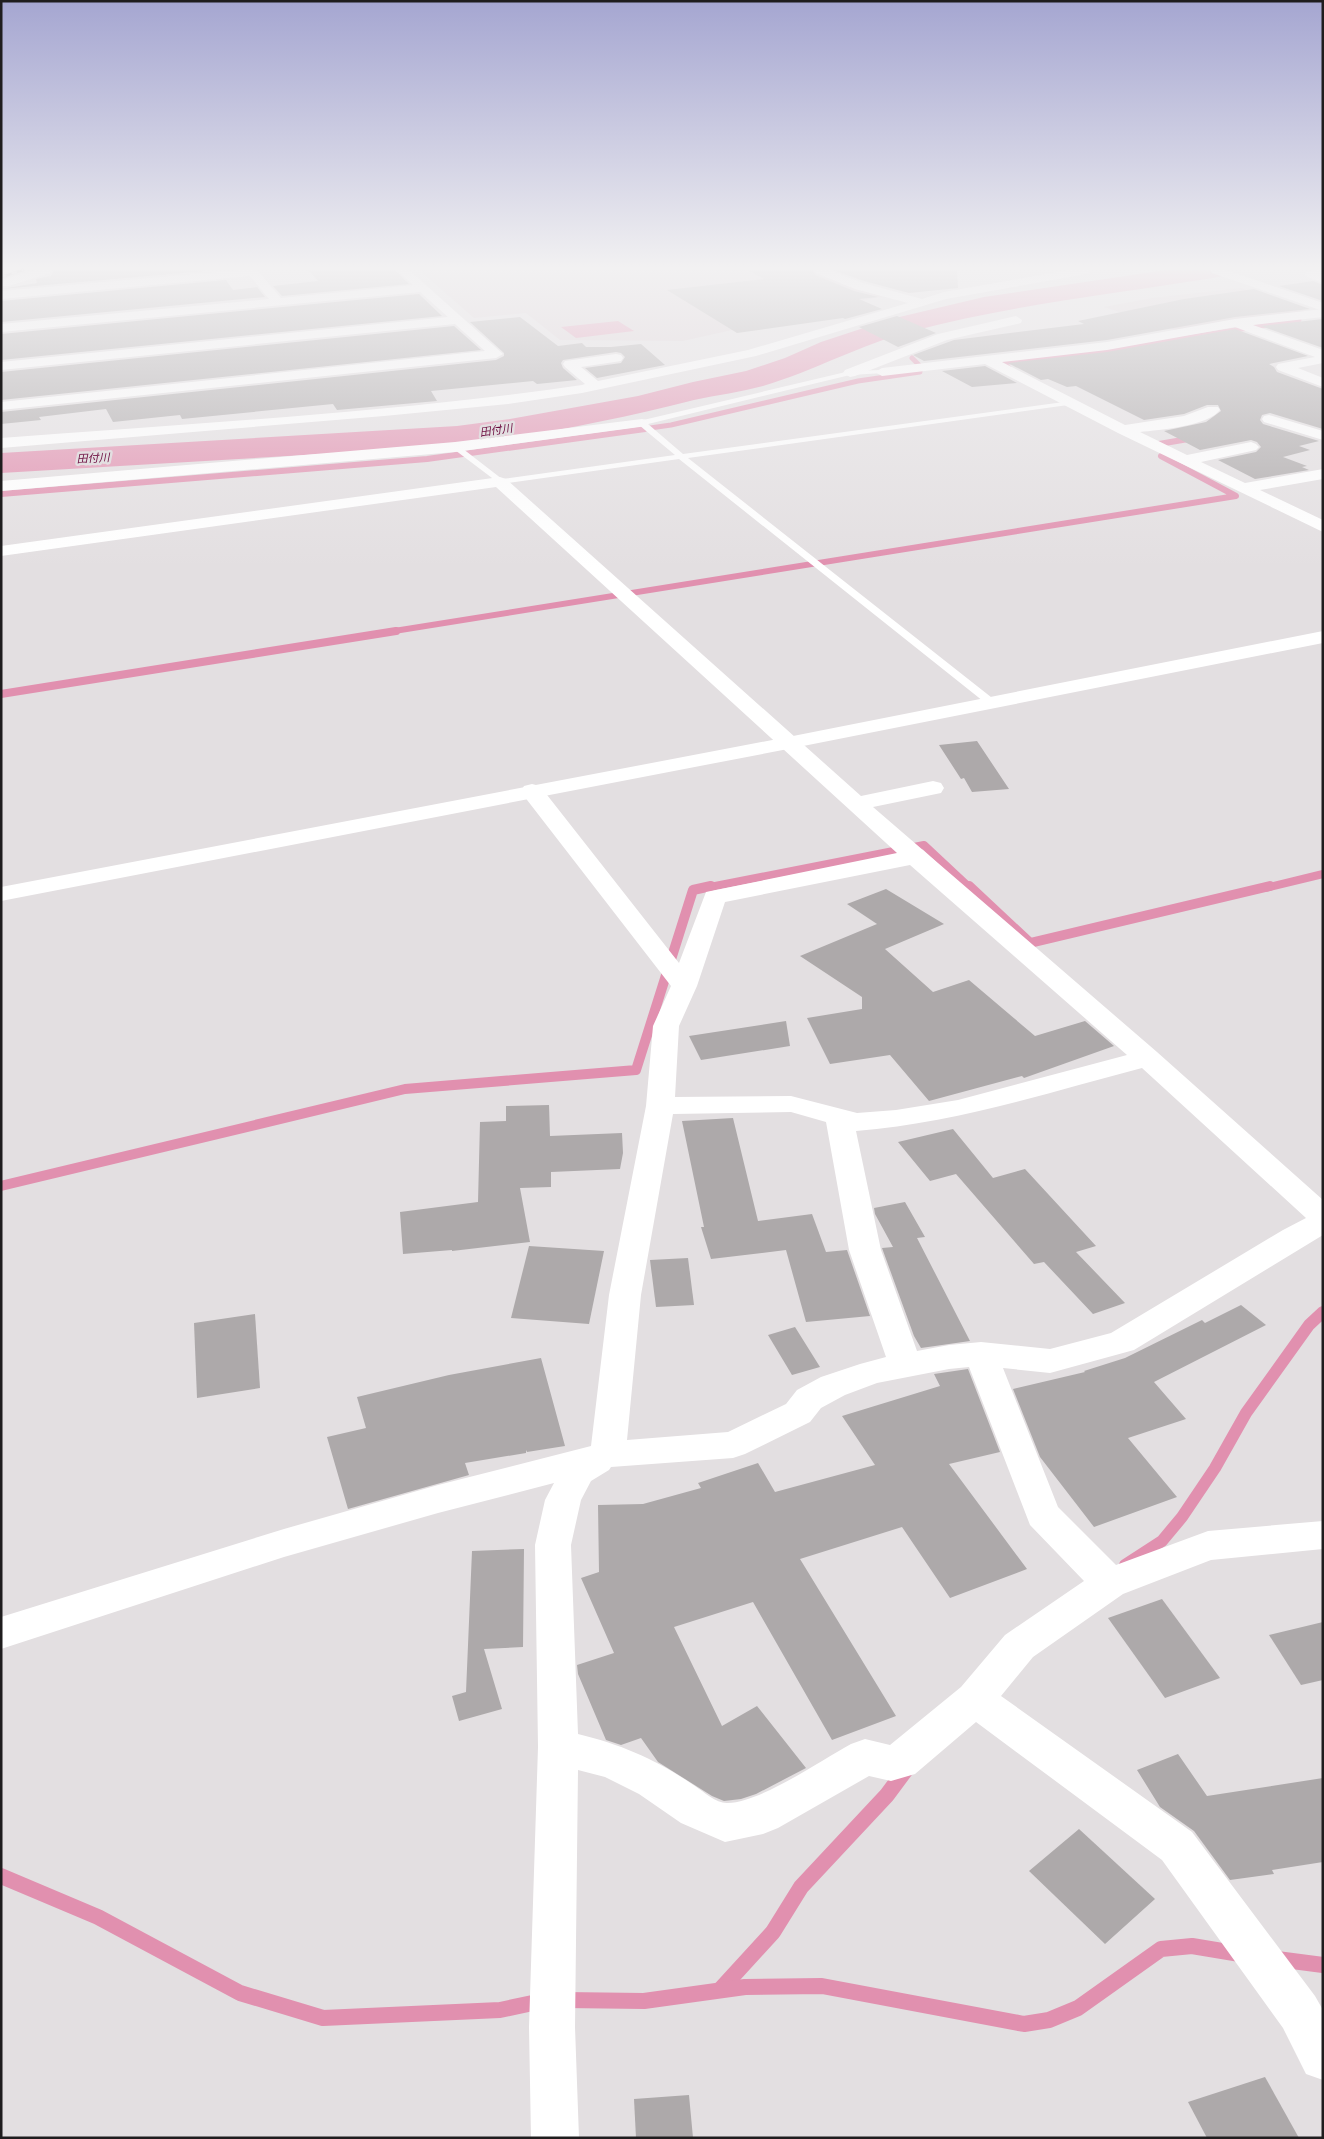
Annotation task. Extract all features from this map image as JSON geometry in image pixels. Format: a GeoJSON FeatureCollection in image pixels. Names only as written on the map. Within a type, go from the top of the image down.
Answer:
{"type":"FeatureCollection","features":[{"type":"Feature","properties":{"kind":"street"},"geometry":{"type":"LineString","coordinates":[[192,370],[226,425]]}},
{"type":"Feature","properties":{"kind":"street"},"geometry":{"type":"LineString","coordinates":[[1,406],[345,370]]}},
{"type":"Feature","properties":{"kind":"street"},"geometry":{"type":"LineString","coordinates":[[577,370],[595,386]]}},
{"type":"Feature","properties":{"kind":"street"},"geometry":{"type":"LineString","coordinates":[[1,443],[508,400],[595,386],[671,370]]}},
{"type":"Feature","properties":{"kind":"street"},"geometry":{"type":"LineString","coordinates":[[850,373],[858,370]]}},
{"type":"Feature","properties":{"kind":"street"},"geometry":{"type":"LineString","coordinates":[[882,372],[901,370]]}},
{"type":"Feature","properties":{"kind":"street"},"geometry":{"type":"LineString","coordinates":[[1007,370],[1123,430],[1323,526]]}},
{"type":"Feature","properties":{"kind":"street"},"geometry":{"type":"LineString","coordinates":[[1290,370],[1323,383]]}},
{"type":"Feature","properties":{"kind":"street"},"geometry":{"type":"LineString","coordinates":[[82,398],[89,411]]}},
{"type":"Feature","properties":{"kind":"street"},"geometry":{"type":"LineString","coordinates":[[1123,430],[1204,416],[1213,410]]}},
{"type":"Feature","properties":{"kind":"street"},"geometry":{"type":"LineString","coordinates":[[1269,419],[1323,436]]}},
{"type":"Feature","properties":{"kind":"street"},"geometry":{"type":"LineString","coordinates":[[1,486],[455,447],[642,423]]}},
{"type":"Feature","properties":{"kind":"street"},"geometry":{"type":"LineString","coordinates":[[1187,460],[1251,447]]}},
{"type":"Feature","properties":{"kind":"street"},"geometry":{"type":"LineString","coordinates":[[1244,488],[1323,474]]}},
{"type":"Feature","properties":{"kind":"street"},"geometry":{"type":"LineString","coordinates":[[1,551],[500,482],[915,857],[1147,1058],[1323,1217]]}},
{"type":"Feature","properties":{"kind":"street"},"geometry":{"type":"LineString","coordinates":[[1,894],[788,743],[1323,637]]}},
{"type":"Feature","properties":{"kind":"street"},"geometry":{"type":"LineString","coordinates":[[857,804],[933,788]]}},
{"type":"Feature","properties":{"kind":"street"},"geometry":{"type":"LineString","coordinates":[[532,791],[684,986]]}},
{"type":"Feature","properties":{"kind":"street"},"geometry":{"type":"LineString","coordinates":[[608,1454],[625,1295],[660,1106],[666,1026],[684,986],[716,897],[915,857]]}},
{"type":"Feature","properties":{"kind":"street"},"geometry":{"type":"LineString","coordinates":[[660,1106],[791,1104],[855,1122],[896,1119],[960,1108],[1147,1058]]}},
{"type":"Feature","properties":{"kind":"street"},"geometry":{"type":"LineString","coordinates":[[839,1117],[865,1250],[906,1366]]}},
{"type":"Feature","properties":{"kind":"street"},"geometry":{"type":"LineString","coordinates":[[1,1633],[284,1543],[438,1499],[608,1454],[733,1445],[798,1413],[809,1399],[833,1386],[872,1372],[949,1356],[981,1354],[1050,1361],[1122,1342],[1294,1237],[1323,1222]]}},
{"type":"Feature","properties":{"kind":"street"},"geometry":{"type":"LineString","coordinates":[[981,1354],[1043,1516],[1110,1583]]}},
{"type":"Feature","properties":{"kind":"street"},"geometry":{"type":"LineString","coordinates":[[555,2138],[552,2026],[558,1747],[553,1545],[563,1500],[578,1472],[608,1454]]}},
{"type":"Feature","properties":{"kind":"street"},"geometry":{"type":"LineString","coordinates":[[558,1747],[613,1761],[654,1781],[696,1810],[725,1823],[763,1815],[865,1757],[891,1763],[900,1761],[975,1699],[1019,1646],[1110,1583],[1208,1546],[1323,1535]]}},
{"type":"Feature","properties":{"kind":"street"},"geometry":{"type":"LineString","coordinates":[[975,1699],[1177,1846],[1298,2012],[1323,2057]]}},
{"type":"Feature","properties":{"kind":"lane"},"geometry":{"type":"LineString","coordinates":[[642,423],[850,373],[882,372]]}},
{"type":"Feature","properties":{"kind":"lane"},"geometry":{"type":"LineString","coordinates":[[455,447],[500,482],[1068,402]]}},
{"type":"Feature","properties":{"kind":"lane"},"geometry":{"type":"LineString","coordinates":[[642,423],[680,456],[992,703]]}},
{"type":"Feature","properties":{"kind":"building"},"geometry":{"type":"Polygon","coordinates":[[[22,370],[291,370],[1,400],[1,372],[22,370]]]}},
{"type":"Feature","properties":{"kind":"building"},"geometry":{"type":"Polygon","coordinates":[[[403,370],[565,370],[577,380],[537,384],[533,381],[431,391],[437,401],[337,410],[333,404],[182,419],[180,415],[113,422],[106,409],[39,417],[41,420],[1,424],[1,412],[403,370]]]}},
{"type":"Feature","properties":{"kind":"building"},"geometry":{"type":"Polygon","coordinates":[[[587,370],[640,370],[597,378],[587,370]]]}},
{"type":"Feature","properties":{"kind":"building"},"geometry":{"type":"Polygon","coordinates":[[[992,370],[1017,383],[972,387],[942,371],[992,370]]]}},
{"type":"Feature","properties":{"kind":"building"},"geometry":{"type":"Polygon","coordinates":[[[1021,370],[1276,370],[1277,372],[1323,389],[1323,429],[1270,413],[1262,415],[1260,420],[1263,424],[1319,441],[1299,446],[1310,450],[1283,457],[1307,466],[1302,467],[1309,470],[1255,479],[1218,460],[1256,452],[1261,447],[1257,442],[1251,440],[1200,450],[1164,431],[1206,422],[1221,411],[1218,405],[1207,405],[1184,414],[1144,420],[1076,386],[1067,387],[1048,379],[1041,380],[1021,370]]]}},
{"type":"Feature","properties":{"kind":"building"},"geometry":{"type":"Polygon","coordinates":[[[977,741],[1009,789],[972,792],[964,778],[961,779],[939,745],[977,741]]]}},
{"type":"Feature","properties":{"kind":"building"},"geometry":{"type":"Polygon","coordinates":[[[886,889],[944,924],[885,949],[933,992],[969,980],[1035,1036],[1085,1021],[1114,1046],[1024,1078],[1022,1076],[929,1101],[890,1055],[830,1064],[807,1018],[862,1009],[862,997],[800,956],[877,924],[847,904],[886,889]]]}},
{"type":"Feature","properties":{"kind":"building"},"geometry":{"type":"Polygon","coordinates":[[[786,1021],[790,1046],[701,1060],[689,1036],[786,1021]]]}},
{"type":"Feature","properties":{"kind":"building"},"geometry":{"type":"Polygon","coordinates":[[[549,1105],[550,1136],[622,1133],[623,1153],[620,1169],[551,1172],[551,1187],[520,1188],[530,1242],[452,1251],[403,1254],[400,1212],[478,1202],[480,1122],[506,1121],[506,1106],[549,1105]]]}},
{"type":"Feature","properties":{"kind":"building"},"geometry":{"type":"Polygon","coordinates":[[[733,1118],[758,1221],[812,1214],[826,1252],[847,1250],[870,1316],[806,1322],[786,1250],[711,1259],[701,1227],[704,1227],[682,1121],[733,1118]]]}},
{"type":"Feature","properties":{"kind":"building"},"geometry":{"type":"Polygon","coordinates":[[[953,1129],[993,1178],[1025,1169],[1096,1246],[1076,1252],[1125,1303],[1093,1314],[1044,1262],[1034,1264],[956,1174],[930,1181],[898,1142],[953,1129]]]}},
{"type":"Feature","properties":{"kind":"building"},"geometry":{"type":"Polygon","coordinates":[[[905,1202],[925,1237],[917,1238],[970,1341],[921,1348],[914,1336],[882,1248],[893,1247],[875,1214],[874,1208],[905,1202]]]}},
{"type":"Feature","properties":{"kind":"building"},"geometry":{"type":"Polygon","coordinates":[[[529,1246],[604,1251],[589,1324],[511,1318],[529,1246]]]}},
{"type":"Feature","properties":{"kind":"building"},"geometry":{"type":"Polygon","coordinates":[[[688,1258],[694,1305],[656,1307],[650,1260],[688,1258]]]}},
{"type":"Feature","properties":{"kind":"building"},"geometry":{"type":"Polygon","coordinates":[[[1241,1305],[1266,1325],[1154,1382],[1186,1419],[1128,1438],[1177,1497],[1094,1527],[1040,1457],[1013,1389],[1085,1372],[1125,1358],[1202,1320],[1205,1323],[1241,1305]]]}},
{"type":"Feature","properties":{"kind":"building"},"geometry":{"type":"Polygon","coordinates":[[[255,1314],[260,1388],[197,1398],[194,1323],[255,1314]]]}},
{"type":"Feature","properties":{"kind":"building"},"geometry":{"type":"Polygon","coordinates":[[[795,1327],[820,1367],[792,1375],[768,1335],[795,1327]]]}},
{"type":"Feature","properties":{"kind":"building"},"geometry":{"type":"Polygon","coordinates":[[[541,1358],[565,1446],[527,1452],[526,1450],[526,1453],[465,1463],[469,1475],[348,1509],[327,1437],[366,1428],[357,1397],[449,1375],[541,1358]]]}},
{"type":"Feature","properties":{"kind":"building"},"geometry":{"type":"Polygon","coordinates":[[[968,1369],[1000,1452],[949,1464],[1027,1569],[950,1598],[902,1527],[800,1559],[896,1716],[832,1740],[753,1602],[674,1627],[722,1726],[757,1706],[806,1768],[756,1794],[741,1799],[724,1801],[712,1796],[658,1762],[641,1738],[621,1745],[606,1740],[578,1674],[577,1665],[614,1653],[581,1578],[599,1572],[598,1505],[643,1504],[701,1488],[698,1483],[758,1463],[775,1492],[875,1465],[842,1416],[940,1386],[934,1374],[968,1369]]]}},
{"type":"Feature","properties":{"kind":"building"},"geometry":{"type":"Polygon","coordinates":[[[524,1549],[523,1647],[484,1649],[502,1709],[459,1721],[452,1696],[466,1692],[472,1551],[524,1549]]]}},
{"type":"Feature","properties":{"kind":"building"},"geometry":{"type":"Polygon","coordinates":[[[1162,1599],[1220,1678],[1165,1698],[1108,1618],[1162,1599]]]}},
{"type":"Feature","properties":{"kind":"building"},"geometry":{"type":"Polygon","coordinates":[[[1323,1622],[1323,1680],[1301,1685],[1269,1635],[1323,1622]]]}},
{"type":"Feature","properties":{"kind":"building"},"geometry":{"type":"Polygon","coordinates":[[[1178,1754],[1207,1796],[1323,1778],[1323,1862],[1272,1870],[1274,1874],[1230,1880],[1194,1831],[1160,1807],[1137,1770],[1178,1754]]]}},
{"type":"Feature","properties":{"kind":"building"},"geometry":{"type":"Polygon","coordinates":[[[1079,1829],[1155,1899],[1105,1944],[1029,1871],[1079,1829]]]}},
{"type":"Feature","properties":{"kind":"building"},"geometry":{"type":"Polygon","coordinates":[[[1265,2077],[1299,2138],[1207,2138],[1188,2102],[1265,2077]]]}},
{"type":"Feature","properties":{"kind":"building"},"geometry":{"type":"Polygon","coordinates":[[[689,2095],[693,2138],[636,2138],[634,2099],[689,2095]]]}},
{"type":"Feature","properties":{"kind":"waterway","name":"田付川"},"geometry":{"type":"LineString","coordinates":[[1,463],[457,436],[510,429],[640,405],[693,391],[753,379],[779,370]]}},
{"type":"Feature","properties":{"kind":"waterway"},"geometry":{"type":"LineString","coordinates":[[636,430],[671,425],[858,381],[920,372],[920,370]]}},
{"type":"Feature","properties":{"kind":"waterway"},"geometry":{"type":"LineString","coordinates":[[1,494],[427,459],[645,429]]}},
{"type":"Feature","properties":{"kind":"waterway"},"geometry":{"type":"LineString","coordinates":[[1159,444],[1194,438]]}},
{"type":"Feature","properties":{"kind":"waterway"},"geometry":{"type":"LineString","coordinates":[[388,632],[1236,496],[1161,456],[1176,454]]}},
{"type":"Feature","properties":{"kind":"waterway"},"geometry":{"type":"LineString","coordinates":[[1,694],[396,631]]}},
{"type":"Feature","properties":{"kind":"waterway"},"geometry":{"type":"LineString","coordinates":[[705,888],[924,845],[970,888]]}},
{"type":"Feature","properties":{"kind":"waterway"},"geometry":{"type":"LineString","coordinates":[[1265,888],[1323,874]]}},
{"type":"Feature","properties":{"kind":"waterway"},"geometry":{"type":"LineString","coordinates":[[1,1186],[405,1089],[636,1070],[693,890],[711,886]]}},
{"type":"Feature","properties":{"kind":"waterway"},"geometry":{"type":"LineString","coordinates":[[969,886],[1030,943],[1270,886]]}},
{"type":"Feature","properties":{"kind":"waterway"},"geometry":{"type":"LineString","coordinates":[[1125,1565],[1162,1541],[1182,1517],[1215,1468],[1246,1413],[1309,1325],[1323,1312]]}},
{"type":"Feature","properties":{"kind":"waterway"},"geometry":{"type":"LineString","coordinates":[[720,1990],[773,1932],[801,1887],[887,1795],[907,1768]]}},
{"type":"Feature","properties":{"kind":"waterway"},"geometry":{"type":"LineString","coordinates":[[1,1876],[98,1917],[240,1993],[323,2018],[500,2010],[542,2001]]}},
{"type":"Feature","properties":{"kind":"waterway"},"geometry":{"type":"LineString","coordinates":[[564,2000],[644,2001],[745,1987],[822,1986],[1024,2024],[1049,2020],[1078,2008],[1161,1949],[1192,1946],[1240,1954]]}},
{"type":"Feature","properties":{"kind":"waterway"},"geometry":{"type":"LineString","coordinates":[[1277,1959],[1323,1965]]}}]}
